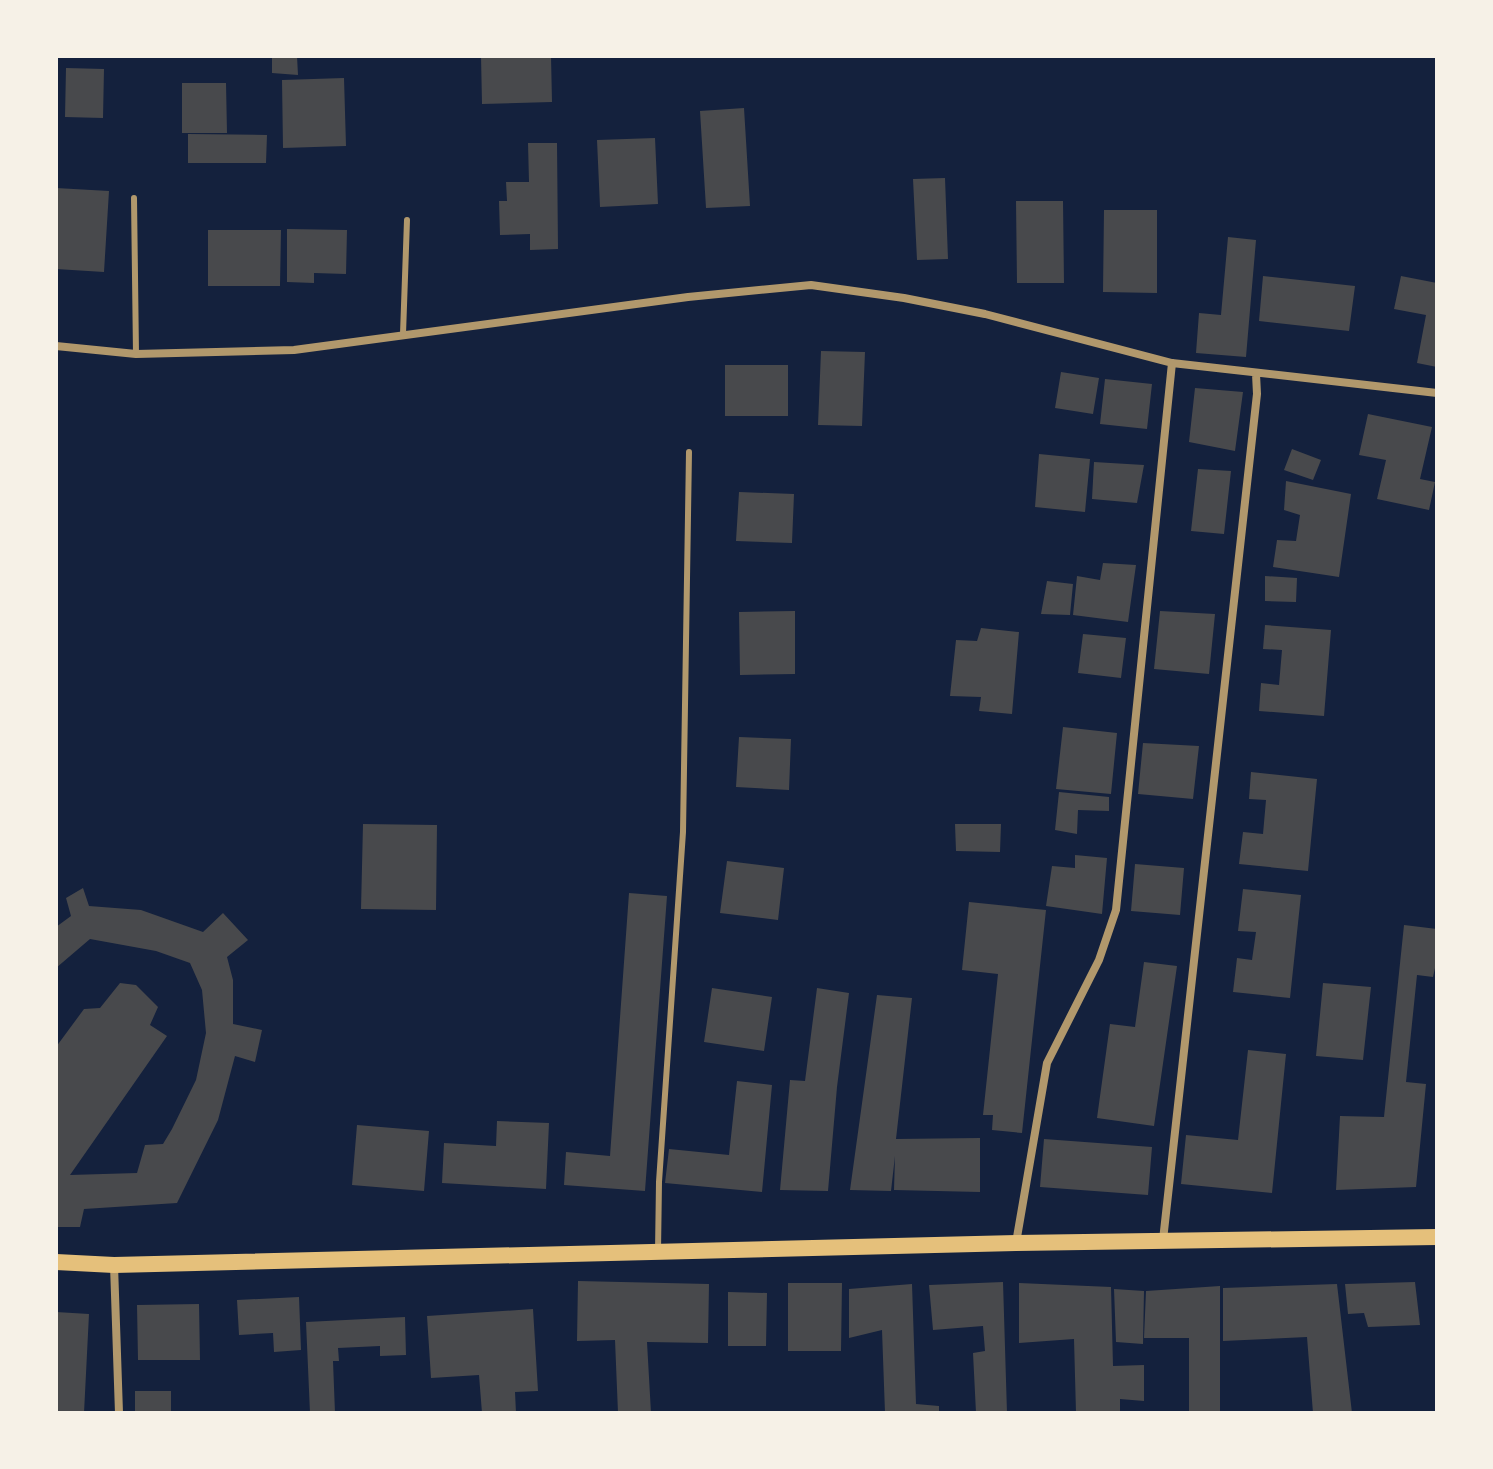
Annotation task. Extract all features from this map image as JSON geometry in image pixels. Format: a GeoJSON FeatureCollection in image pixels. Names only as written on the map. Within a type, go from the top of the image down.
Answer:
{"type":"FeatureCollection","features":[{"type":"Feature","properties":{"kind":"main road"},"geometry":{"type":"LineString","coordinates":[[56,1262],[114,1265],[1016,1243],[1437,1237]]}},
{"type":"Feature","properties":{"kind":"street"},"geometry":{"type":"LineString","coordinates":[[56,346],[136,354],[294,350],[688,297],[811,285],[904,298],[985,314],[1172,363],[1437,393]]}},
{"type":"Feature","properties":{"kind":"street"},"geometry":{"type":"LineString","coordinates":[[1016,1243],[1047,1063],[1099,960],[1116,910],[1172,363]]}},
{"type":"Feature","properties":{"kind":"street"},"geometry":{"type":"LineString","coordinates":[[1163,1240],[1257,394],[1256,374]]}},
{"type":"Feature","properties":{"kind":"street"},"geometry":{"type":"LineString","coordinates":[[114,1265],[119,1413]]}},
{"type":"Feature","properties":{"kind":"lane"},"geometry":{"type":"LineString","coordinates":[[134,198],[136,354]]}},
{"type":"Feature","properties":{"kind":"lane"},"geometry":{"type":"LineString","coordinates":[[403,334],[407,220]]}},
{"type":"Feature","properties":{"kind":"lane"},"geometry":{"type":"LineString","coordinates":[[658,1251],[659,1182],[683,832],[689,452]]}},
{"type":"Feature","properties":{"kind":"building"},"geometry":{"type":"Polygon","coordinates":[[[272,56],[297,56],[298,75],[272,73],[272,56]]]}},
{"type":"Feature","properties":{"kind":"building"},"geometry":{"type":"Polygon","coordinates":[[[481,56],[551,56],[552,102],[482,104],[481,56]]]}},
{"type":"Feature","properties":{"kind":"building"},"geometry":{"type":"Polygon","coordinates":[[[66,68],[104,69],[103,118],[65,117],[66,68]]]}},
{"type":"Feature","properties":{"kind":"building"},"geometry":{"type":"Polygon","coordinates":[[[344,78],[346,146],[283,148],[282,80],[344,78]]]}},
{"type":"Feature","properties":{"kind":"building"},"geometry":{"type":"Polygon","coordinates":[[[182,83],[226,83],[227,133],[182,133],[182,83]]]}},
{"type":"Feature","properties":{"kind":"building"},"geometry":{"type":"Polygon","coordinates":[[[744,108],[750,206],[706,208],[700,111],[744,108]]]}},
{"type":"Feature","properties":{"kind":"building"},"geometry":{"type":"Polygon","coordinates":[[[188,134],[267,135],[266,163],[188,163],[188,134]]]}},
{"type":"Feature","properties":{"kind":"building"},"geometry":{"type":"Polygon","coordinates":[[[655,138],[658,204],[600,207],[597,140],[655,138]]]}},
{"type":"Feature","properties":{"kind":"building"},"geometry":{"type":"Polygon","coordinates":[[[528,143],[557,143],[558,249],[530,250],[530,234],[500,235],[499,201],[507,201],[506,182],[529,182],[528,143]]]}},
{"type":"Feature","properties":{"kind":"building"},"geometry":{"type":"Polygon","coordinates":[[[945,178],[948,259],[917,260],[913,179],[945,178]]]}},
{"type":"Feature","properties":{"kind":"building"},"geometry":{"type":"Polygon","coordinates":[[[56,188],[109,191],[104,272],[56,269],[56,188]]]}},
{"type":"Feature","properties":{"kind":"building"},"geometry":{"type":"Polygon","coordinates":[[[1016,201],[1063,201],[1064,283],[1017,283],[1016,201]]]}},
{"type":"Feature","properties":{"kind":"building"},"geometry":{"type":"Polygon","coordinates":[[[1104,210],[1157,210],[1157,293],[1103,292],[1104,210]]]}},
{"type":"Feature","properties":{"kind":"building"},"geometry":{"type":"Polygon","coordinates":[[[287,229],[347,230],[346,274],[314,273],[314,283],[287,282],[287,229]]]}},
{"type":"Feature","properties":{"kind":"building"},"geometry":{"type":"Polygon","coordinates":[[[208,230],[281,230],[280,286],[208,286],[208,230]]]}},
{"type":"Feature","properties":{"kind":"building"},"geometry":{"type":"Polygon","coordinates":[[[1228,237],[1256,240],[1246,357],[1196,353],[1199,313],[1221,315],[1228,237]]]}},
{"type":"Feature","properties":{"kind":"building"},"geometry":{"type":"Polygon","coordinates":[[[1263,276],[1355,286],[1349,331],[1259,321],[1263,276]]]}},
{"type":"Feature","properties":{"kind":"building"},"geometry":{"type":"Polygon","coordinates":[[[1401,276],[1437,283],[1437,367],[1417,363],[1426,315],[1394,309],[1401,276]]]}},
{"type":"Feature","properties":{"kind":"building"},"geometry":{"type":"Polygon","coordinates":[[[821,351],[865,352],[862,426],[818,425],[821,351]]]}},
{"type":"Feature","properties":{"kind":"building"},"geometry":{"type":"Polygon","coordinates":[[[725,365],[788,365],[788,416],[725,416],[725,365]]]}},
{"type":"Feature","properties":{"kind":"building"},"geometry":{"type":"Polygon","coordinates":[[[1061,372],[1099,378],[1093,414],[1055,408],[1061,372]]]}},
{"type":"Feature","properties":{"kind":"building"},"geometry":{"type":"Polygon","coordinates":[[[1105,379],[1152,384],[1147,429],[1100,424],[1105,379]]]}},
{"type":"Feature","properties":{"kind":"building"},"geometry":{"type":"Polygon","coordinates":[[[1195,388],[1243,392],[1235,451],[1189,442],[1195,388]]]}},
{"type":"Feature","properties":{"kind":"building"},"geometry":{"type":"Polygon","coordinates":[[[1368,414],[1432,427],[1420,479],[1435,482],[1429,510],[1377,499],[1386,460],[1359,455],[1368,414]]]}},
{"type":"Feature","properties":{"kind":"building"},"geometry":{"type":"Polygon","coordinates":[[[1292,449],[1321,460],[1313,480],[1284,470],[1292,449]]]}},
{"type":"Feature","properties":{"kind":"building"},"geometry":{"type":"Polygon","coordinates":[[[1039,454],[1090,459],[1085,512],[1035,507],[1039,454]]]}},
{"type":"Feature","properties":{"kind":"building"},"geometry":{"type":"Polygon","coordinates":[[[1094,462],[1144,465],[1137,503],[1092,499],[1094,462]]]}},
{"type":"Feature","properties":{"kind":"building"},"geometry":{"type":"Polygon","coordinates":[[[1198,469],[1231,471],[1224,534],[1191,531],[1198,469]]]}},
{"type":"Feature","properties":{"kind":"building"},"geometry":{"type":"Polygon","coordinates":[[[1286,481],[1351,494],[1339,577],[1273,567],[1277,540],[1296,541],[1300,515],[1284,510],[1286,481]]]}},
{"type":"Feature","properties":{"kind":"building"},"geometry":{"type":"Polygon","coordinates":[[[739,492],[794,494],[792,543],[736,541],[739,492]]]}},
{"type":"Feature","properties":{"kind":"building"},"geometry":{"type":"Polygon","coordinates":[[[1103,563],[1136,565],[1128,622],[1073,615],[1077,576],[1100,580],[1103,563]]]}},
{"type":"Feature","properties":{"kind":"building"},"geometry":{"type":"Polygon","coordinates":[[[1265,576],[1297,578],[1296,602],[1265,601],[1265,576]]]}},
{"type":"Feature","properties":{"kind":"building"},"geometry":{"type":"Polygon","coordinates":[[[1047,581],[1073,584],[1070,615],[1041,614],[1047,581]]]}},
{"type":"Feature","properties":{"kind":"building"},"geometry":{"type":"Polygon","coordinates":[[[795,611],[795,674],[740,675],[739,612],[795,611]]]}},
{"type":"Feature","properties":{"kind":"building"},"geometry":{"type":"Polygon","coordinates":[[[1160,611],[1215,614],[1209,674],[1154,669],[1160,611]]]}},
{"type":"Feature","properties":{"kind":"building"},"geometry":{"type":"Polygon","coordinates":[[[1265,625],[1331,630],[1324,716],[1259,711],[1261,683],[1279,685],[1282,650],[1263,649],[1265,625]]]}},
{"type":"Feature","properties":{"kind":"building"},"geometry":{"type":"Polygon","coordinates":[[[981,628],[1019,632],[1012,714],[979,711],[981,697],[950,696],[956,640],[977,641],[981,628]]]}},
{"type":"Feature","properties":{"kind":"building"},"geometry":{"type":"Polygon","coordinates":[[[1083,634],[1126,638],[1121,678],[1078,673],[1083,634]]]}},
{"type":"Feature","properties":{"kind":"building"},"geometry":{"type":"Polygon","coordinates":[[[1063,727],[1117,733],[1111,794],[1056,789],[1063,727]]]}},
{"type":"Feature","properties":{"kind":"building"},"geometry":{"type":"Polygon","coordinates":[[[739,737],[791,739],[789,790],[736,787],[739,737]]]}},
{"type":"Feature","properties":{"kind":"building"},"geometry":{"type":"Polygon","coordinates":[[[1143,743],[1199,746],[1193,799],[1138,794],[1143,743]]]}},
{"type":"Feature","properties":{"kind":"building"},"geometry":{"type":"Polygon","coordinates":[[[1251,772],[1317,779],[1308,871],[1239,864],[1243,832],[1263,834],[1266,800],[1249,799],[1251,772]]]}},
{"type":"Feature","properties":{"kind":"building"},"geometry":{"type":"Polygon","coordinates":[[[1059,792],[1109,797],[1109,811],[1078,810],[1077,834],[1055,830],[1059,792]]]}},
{"type":"Feature","properties":{"kind":"building"},"geometry":{"type":"Polygon","coordinates":[[[363,824],[437,825],[436,910],[361,909],[363,824]]]}},
{"type":"Feature","properties":{"kind":"building"},"geometry":{"type":"Polygon","coordinates":[[[955,824],[1001,824],[1000,852],[956,851],[955,824]]]}},
{"type":"Feature","properties":{"kind":"building"},"geometry":{"type":"Polygon","coordinates":[[[1075,855],[1107,858],[1102,914],[1046,906],[1052,866],[1075,868],[1075,855]]]}},
{"type":"Feature","properties":{"kind":"building"},"geometry":{"type":"Polygon","coordinates":[[[727,861],[784,868],[778,920],[720,913],[727,861]]]}},
{"type":"Feature","properties":{"kind":"building"},"geometry":{"type":"Polygon","coordinates":[[[1135,864],[1184,868],[1180,915],[1131,911],[1135,864]]]}},
{"type":"Feature","properties":{"kind":"building"},"geometry":{"type":"Polygon","coordinates":[[[83,888],[89,906],[141,910],[203,932],[223,913],[248,940],[227,957],[233,980],[233,1024],[262,1030],[255,1062],[235,1056],[218,1120],[177,1203],[84,1209],[80,1227],[58,1227],[56,1047],[84,1009],[100,1008],[120,983],[136,985],[158,1007],[150,1025],[167,1036],[70,1175],[137,1173],[145,1145],[163,1144],[172,1129],[196,1080],[206,1033],[202,990],[190,963],[156,951],[90,939],[56,968],[56,927],[71,916],[66,898],[83,888]]]}},
{"type":"Feature","properties":{"kind":"building"},"geometry":{"type":"Polygon","coordinates":[[[1243,889],[1301,895],[1290,998],[1233,992],[1237,958],[1252,960],[1256,932],[1238,931],[1243,889]]]}},
{"type":"Feature","properties":{"kind":"building"},"geometry":{"type":"Polygon","coordinates":[[[629,893],[667,896],[645,1191],[564,1185],[566,1152],[610,1156],[629,893]]]}},
{"type":"Feature","properties":{"kind":"building"},"geometry":{"type":"Polygon","coordinates":[[[969,902],[1046,910],[1022,1133],[992,1130],[993,1115],[983,1115],[998,974],[962,970],[969,902]]]}},
{"type":"Feature","properties":{"kind":"building"},"geometry":{"type":"Polygon","coordinates":[[[1404,925],[1437,929],[1437,959],[1433,977],[1417,975],[1406,1082],[1426,1084],[1416,1187],[1336,1190],[1340,1116],[1384,1117],[1404,925]]]}},
{"type":"Feature","properties":{"kind":"building"},"geometry":{"type":"Polygon","coordinates":[[[1144,962],[1177,966],[1154,1126],[1097,1118],[1110,1024],[1135,1027],[1144,962]]]}},
{"type":"Feature","properties":{"kind":"building"},"geometry":{"type":"Polygon","coordinates":[[[1323,983],[1371,987],[1363,1060],[1316,1056],[1323,983]]]}},
{"type":"Feature","properties":{"kind":"building"},"geometry":{"type":"Polygon","coordinates":[[[712,988],[772,997],[764,1051],[704,1042],[712,988]]]}},
{"type":"Feature","properties":{"kind":"building"},"geometry":{"type":"Polygon","coordinates":[[[817,988],[849,993],[828,1191],[780,1190],[790,1080],[805,1081],[817,988]]]}},
{"type":"Feature","properties":{"kind":"building"},"geometry":{"type":"Polygon","coordinates":[[[877,995],[912,998],[896,1139],[980,1138],[980,1192],[894,1190],[895,1156],[891,1191],[850,1190],[877,995]]]}},
{"type":"Feature","properties":{"kind":"building"},"geometry":{"type":"Polygon","coordinates":[[[1248,1050],[1286,1054],[1272,1193],[1181,1184],[1186,1135],[1238,1140],[1248,1050]]]}},
{"type":"Feature","properties":{"kind":"building"},"geometry":{"type":"Polygon","coordinates":[[[737,1081],[772,1085],[762,1192],[665,1183],[669,1149],[729,1155],[737,1081]]]}},
{"type":"Feature","properties":{"kind":"building"},"geometry":{"type":"Polygon","coordinates":[[[497,1121],[549,1123],[546,1189],[442,1183],[444,1143],[496,1146],[497,1121]]]}},
{"type":"Feature","properties":{"kind":"building"},"geometry":{"type":"Polygon","coordinates":[[[357,1125],[429,1131],[424,1191],[352,1185],[357,1125]]]}},
{"type":"Feature","properties":{"kind":"building"},"geometry":{"type":"Polygon","coordinates":[[[1044,1139],[1152,1147],[1148,1195],[1040,1187],[1044,1139]]]}},
{"type":"Feature","properties":{"kind":"building"},"geometry":{"type":"Polygon","coordinates":[[[578,1281],[709,1284],[708,1343],[647,1342],[651,1413],[618,1413],[615,1340],[577,1341],[578,1281]]]}},
{"type":"Feature","properties":{"kind":"building"},"geometry":{"type":"Polygon","coordinates":[[[1003,1282],[1007,1413],[976,1413],[973,1353],[985,1351],[983,1326],[933,1330],[929,1285],[1003,1282]]]}},
{"type":"Feature","properties":{"kind":"building"},"geometry":{"type":"Polygon","coordinates":[[[1415,1282],[1420,1325],[1368,1327],[1364,1313],[1348,1314],[1345,1284],[1415,1282]]]}},
{"type":"Feature","properties":{"kind":"building"},"geometry":{"type":"Polygon","coordinates":[[[788,1283],[842,1283],[841,1351],[788,1351],[788,1283]]]}},
{"type":"Feature","properties":{"kind":"building"},"geometry":{"type":"Polygon","coordinates":[[[1019,1283],[1111,1287],[1113,1366],[1144,1365],[1144,1401],[1120,1399],[1120,1413],[1076,1413],[1074,1339],[1019,1343],[1019,1283]]]}},
{"type":"Feature","properties":{"kind":"building"},"geometry":{"type":"Polygon","coordinates":[[[912,1284],[916,1404],[939,1406],[939,1413],[885,1413],[882,1330],[849,1338],[849,1289],[912,1284]]]}},
{"type":"Feature","properties":{"kind":"building"},"geometry":{"type":"Polygon","coordinates":[[[1337,1284],[1352,1413],[1313,1413],[1307,1337],[1223,1341],[1223,1288],[1337,1284]]]}},
{"type":"Feature","properties":{"kind":"building"},"geometry":{"type":"Polygon","coordinates":[[[1220,1286],[1220,1413],[1189,1413],[1189,1338],[1144,1338],[1146,1291],[1220,1286]]]}},
{"type":"Feature","properties":{"kind":"building"},"geometry":{"type":"Polygon","coordinates":[[[1114,1289],[1144,1291],[1143,1344],[1116,1342],[1114,1289]]]}},
{"type":"Feature","properties":{"kind":"building"},"geometry":{"type":"Polygon","coordinates":[[[728,1292],[767,1293],[766,1346],[728,1346],[728,1292]]]}},
{"type":"Feature","properties":{"kind":"building"},"geometry":{"type":"Polygon","coordinates":[[[299,1297],[301,1350],[274,1352],[273,1333],[239,1335],[237,1300],[299,1297]]]}},
{"type":"Feature","properties":{"kind":"building"},"geometry":{"type":"Polygon","coordinates":[[[199,1304],[200,1360],[138,1360],[137,1305],[199,1304]]]}},
{"type":"Feature","properties":{"kind":"building"},"geometry":{"type":"Polygon","coordinates":[[[533,1309],[538,1391],[515,1392],[516,1413],[482,1413],[479,1375],[431,1378],[427,1316],[533,1309]]]}},
{"type":"Feature","properties":{"kind":"building"},"geometry":{"type":"Polygon","coordinates":[[[56,1312],[89,1314],[84,1413],[56,1413],[56,1312]]]}},
{"type":"Feature","properties":{"kind":"building"},"geometry":{"type":"Polygon","coordinates":[[[405,1317],[406,1355],[380,1356],[380,1346],[338,1348],[339,1361],[333,1361],[335,1413],[310,1413],[306,1322],[405,1317]]]}},
{"type":"Feature","properties":{"kind":"building"},"geometry":{"type":"Polygon","coordinates":[[[135,1391],[171,1391],[171,1413],[135,1413],[135,1391]]]}}]}
